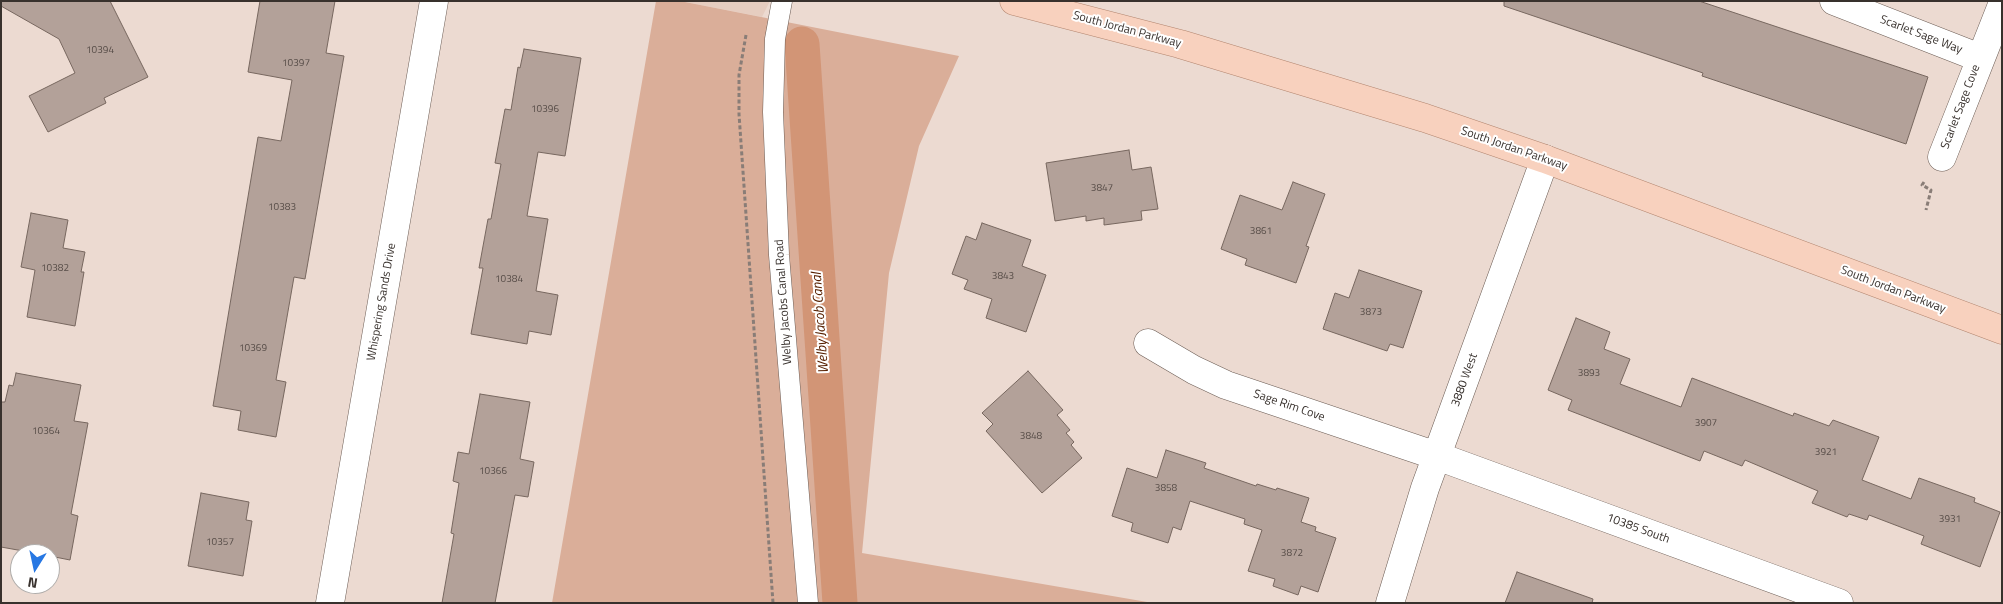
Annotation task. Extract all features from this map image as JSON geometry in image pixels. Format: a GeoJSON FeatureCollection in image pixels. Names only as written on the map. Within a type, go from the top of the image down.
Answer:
{"type":"FeatureCollection","features":[{"type":"Feature","properties":{"kind":"main road","name":"South Jordan Parkway"},"geometry":{"type":"LineString","coordinates":[[1014,1],[1058,6],[1424,118],[1545,159],[2002,330]]}},
{"type":"Feature","properties":{"kind":"street","name":"Whispering Sands Drive"},"geometry":{"type":"LineString","coordinates":[[330,603],[434,1]]}},
{"type":"Feature","properties":{"kind":"street","name":"Scarlet Sage Way"},"geometry":{"type":"LineString","coordinates":[[1834,1],[1980,58]]}},
{"type":"Feature","properties":{"kind":"street","name":"Scarlet Sage Cove"},"geometry":{"type":"LineString","coordinates":[[1942,157],[2002,5]]}},
{"type":"Feature","properties":{"kind":"street","name":"3880 West"},"geometry":{"type":"LineString","coordinates":[[1390,603],[1425,488],[1545,159]]}},
{"type":"Feature","properties":{"kind":"street","name":"Sage Rim Cove"},"geometry":{"type":"LineString","coordinates":[[1148,343],[1194,370],[1226,385],[1437,456]]}},
{"type":"Feature","properties":{"kind":"street","name":"10385 South"},"geometry":{"type":"LineString","coordinates":[[1437,456],[1839,603]]}},
{"type":"Feature","properties":{"kind":"lane","name":"Welby Jacobs Canal Road"},"geometry":{"type":"LineString","coordinates":[[782,1],[775,39],[773,112],[779,255],[808,603]]}},
{"type":"Feature","properties":{"kind":"path"},"geometry":{"type":"LineString","coordinates":[[746,32],[739,75],[739,114],[773,603]]}},
{"type":"Feature","properties":{"kind":"shaded area"},"geometry":{"type":"Polygon","coordinates":[[[656,1],[680,1],[959,56],[919,146],[889,273],[862,553],[1153,603],[552,603],[656,1]]]}},
{"type":"Feature","properties":{"kind":"shaded area"},"geometry":{"type":"Polygon","coordinates":[[[680,1],[770,1],[762,17],[680,1]]]}},
{"type":"Feature","properties":{"kind":"building"},"geometry":{"type":"Polygon","coordinates":[[[1,1],[110,1],[148,77],[104,98],[106,103],[48,132],[29,96],[75,73],[59,39],[1,6],[1,1]]]}},
{"type":"Feature","properties":{"kind":"building"},"geometry":{"type":"Polygon","coordinates":[[[260,1],[335,1],[326,53],[344,56],[305,279],[294,277],[276,380],[286,382],[276,437],[238,430],[241,411],[213,406],[258,137],[281,141],[292,80],[248,72],[260,1]]]}},
{"type":"Feature","properties":{"kind":"building"},"geometry":{"type":"Polygon","coordinates":[[[1504,1],[1699,1],[1928,77],[1906,144],[1702,76],[1703,73],[1504,6],[1504,1]]]}},
{"type":"Feature","properties":{"kind":"building"},"geometry":{"type":"Polygon","coordinates":[[[524,49],[581,58],[565,156],[538,152],[527,216],[548,219],[536,291],[558,295],[551,335],[529,331],[527,344],[471,334],[483,268],[479,268],[488,219],[491,219],[501,164],[495,163],[505,109],[511,110],[518,67],[520,68],[524,49]]]}},
{"type":"Feature","properties":{"kind":"building"},"geometry":{"type":"Polygon","coordinates":[[[1129,150],[1132,170],[1151,167],[1158,209],[1141,211],[1142,220],[1104,225],[1104,218],[1086,221],[1086,216],[1055,221],[1046,163],[1129,150]]]}},
{"type":"Feature","properties":{"kind":"building"},"geometry":{"type":"Polygon","coordinates":[[[1293,182],[1325,194],[1306,246],[1309,247],[1296,283],[1245,265],[1247,259],[1221,249],[1240,195],[1282,210],[1293,182]]]}},
{"type":"Feature","properties":{"kind":"building"},"geometry":{"type":"Polygon","coordinates":[[[31,213],[68,220],[63,248],[85,252],[81,272],[84,272],[75,326],[27,317],[35,270],[21,267],[31,213]]]}},
{"type":"Feature","properties":{"kind":"building"},"geometry":{"type":"Polygon","coordinates":[[[982,223],[1031,240],[1022,266],[1046,275],[1026,332],[986,318],[992,299],[964,289],[968,280],[952,274],[966,236],[976,240],[982,223]]]}},
{"type":"Feature","properties":{"kind":"building"},"geometry":{"type":"Polygon","coordinates":[[[1359,270],[1422,291],[1403,348],[1390,344],[1387,351],[1323,329],[1335,293],[1349,298],[1359,270]]]}},
{"type":"Feature","properties":{"kind":"building"},"geometry":{"type":"Polygon","coordinates":[[[1576,318],[1610,332],[1604,349],[1630,359],[1620,384],[1681,407],[1692,378],[1793,416],[1794,413],[1829,426],[1833,420],[1879,437],[1862,480],[1911,499],[1919,478],[1975,498],[1974,502],[2000,512],[1980,567],[1921,544],[1924,536],[1869,515],[1867,520],[1849,514],[1847,517],[1812,503],[1818,491],[1745,460],[1742,466],[1704,451],[1700,461],[1568,410],[1572,400],[1548,390],[1576,318]]]}},
{"type":"Feature","properties":{"kind":"building"},"geometry":{"type":"Polygon","coordinates":[[[1028,371],[1063,410],[1057,415],[1070,430],[1066,433],[1074,442],[1071,445],[1082,458],[1042,493],[986,431],[993,424],[982,413],[1028,371]]]}},
{"type":"Feature","properties":{"kind":"building"},"geometry":{"type":"Polygon","coordinates":[[[16,373],[81,385],[74,421],[88,423],[71,514],[78,516],[70,560],[60,558],[60,544],[10,544],[10,549],[1,547],[1,402],[5,402],[9,385],[13,386],[16,373]]]}},
{"type":"Feature","properties":{"kind":"building"},"geometry":{"type":"Polygon","coordinates":[[[480,394],[530,402],[520,459],[534,462],[528,497],[515,495],[495,603],[442,603],[454,534],[451,533],[459,483],[453,481],[458,452],[469,454],[480,394]]]}},
{"type":"Feature","properties":{"kind":"building"},"geometry":{"type":"Polygon","coordinates":[[[1166,450],[1206,463],[1204,468],[1256,486],[1257,484],[1276,490],[1277,488],[1309,498],[1301,522],[1316,527],[1315,531],[1336,538],[1318,592],[1301,586],[1298,595],[1273,586],[1275,579],[1248,571],[1262,530],[1244,524],[1245,519],[1190,501],[1181,530],[1173,527],[1168,543],[1131,531],[1133,523],[1112,516],[1127,468],[1157,478],[1166,450]]]}},
{"type":"Feature","properties":{"kind":"building"},"geometry":{"type":"Polygon","coordinates":[[[201,493],[249,502],[246,520],[252,521],[243,576],[188,566],[201,493]]]}},
{"type":"Feature","properties":{"kind":"building"},"geometry":{"type":"Polygon","coordinates":[[[1517,572],[1593,599],[1592,603],[1505,603],[1517,572]]]}},
{"type":"Feature","properties":{"kind":"waterway","name":"Welby Jacob Canal"},"geometry":{"type":"LineString","coordinates":[[802,44],[840,603]]}}]}
